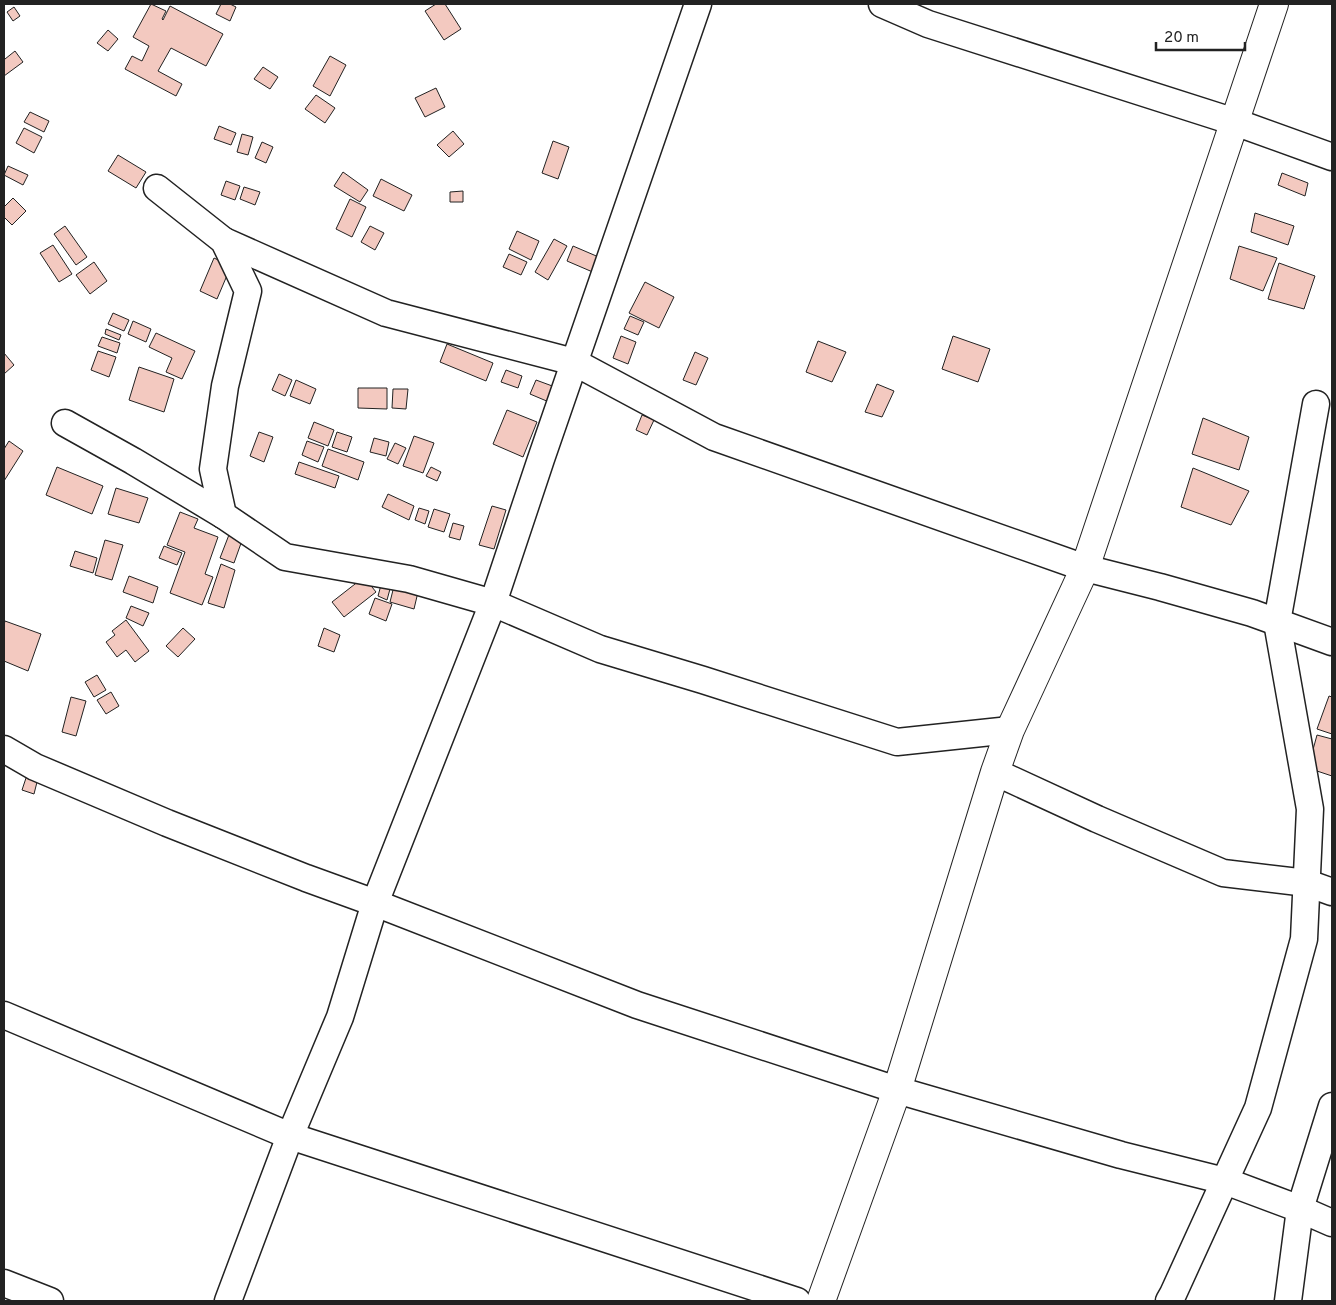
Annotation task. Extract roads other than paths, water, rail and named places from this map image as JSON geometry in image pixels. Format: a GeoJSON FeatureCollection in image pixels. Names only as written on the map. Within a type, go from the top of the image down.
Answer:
{"type":"FeatureCollection","features":[{"type":"Feature","properties":{"kind":"main road"},"geometry":{"type":"LineString","coordinates":[[821,1301],[897,1090],[995,772],[1010,730],[1086,568],[1274,4]]}},
{"type":"Feature","properties":{"kind":"street"},"geometry":{"type":"LineString","coordinates":[[228,1301],[290,1136],[340,1017],[375,903],[493,603],[698,4]]}},
{"type":"Feature","properties":{"kind":"street"},"geometry":{"type":"LineString","coordinates":[[882,4],[928,24],[1235,122],[1332,157]]}},
{"type":"Feature","properties":{"kind":"street"},"geometry":{"type":"LineString","coordinates":[[157,188],[224,241],[386,313],[574,362],[714,436],[1086,568],[1252,613],[1332,642]]}},
{"type":"Feature","properties":{"kind":"street"},"geometry":{"type":"LineString","coordinates":[[223,515],[213,469],[224,386],[248,291],[224,241]]}},
{"type":"Feature","properties":{"kind":"street"},"geometry":{"type":"LineString","coordinates":[[1169,1301],[1258,1108],[1304,939],[1310,809],[1277,622],[1316,404]]}},
{"type":"Feature","properties":{"kind":"street"},"geometry":{"type":"LineString","coordinates":[[65,423],[223,515],[285,557],[409,580],[493,603],[600,649],[897,742],[1010,730]]}},
{"type":"Feature","properties":{"kind":"street"},"geometry":{"type":"LineString","coordinates":[[4,749],[35,767],[166,823],[637,1005],[897,1090],[1121,1155],[1225,1181],[1332,1223]]}},
{"type":"Feature","properties":{"kind":"street"},"geometry":{"type":"LineString","coordinates":[[995,772],[1222,873],[1307,883],[1332,892]]}},
{"type":"Feature","properties":{"kind":"street"},"geometry":{"type":"LineString","coordinates":[[4,1015],[290,1136],[797,1301]]}},
{"type":"Feature","properties":{"kind":"street"},"geometry":{"type":"LineString","coordinates":[[1288,1301],[1300,1209],[1332,1106]]}},
{"type":"Feature","properties":{"kind":"street"},"geometry":{"type":"LineString","coordinates":[[4,1283],[50,1301]]}}]}
